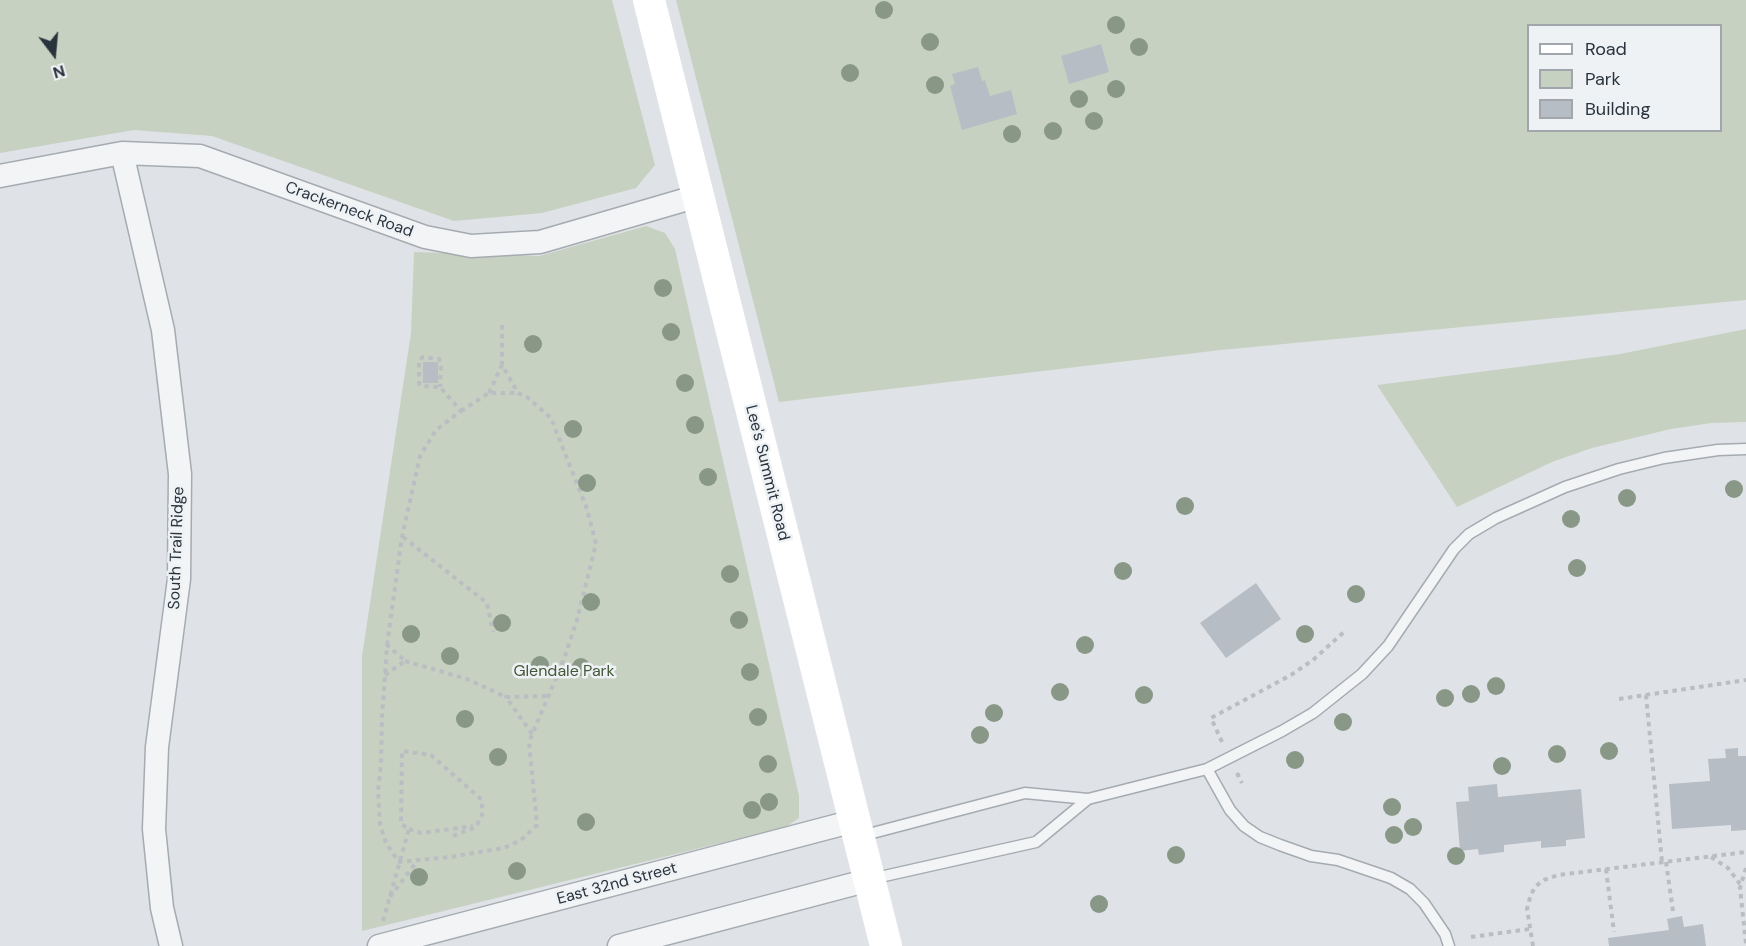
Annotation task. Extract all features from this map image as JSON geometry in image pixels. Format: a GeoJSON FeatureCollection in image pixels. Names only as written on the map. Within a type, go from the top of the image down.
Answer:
{"type":"FeatureCollection","features":[{"type":"Feature","properties":{"kind":"main road","name":"Lee's Summit Road"},"geometry":{"type":"LineString","coordinates":[[649,0],[885,946]]}},
{"type":"Feature","properties":{"kind":"street","name":"Crackerneck Road"},"geometry":{"type":"LineString","coordinates":[[0,176],[122,153],[200,156],[425,237],[471,246],[540,242],[698,196]]}},
{"type":"Feature","properties":{"kind":"street","name":"South Trail Ridge"},"geometry":{"type":"LineString","coordinates":[[122,153],[163,330],[180,474],[179,579],[157,747],[153,829],[162,908],[171,946]]}},
{"type":"Feature","properties":{"kind":"street","name":"East 32nd Street"},"geometry":{"type":"LineString","coordinates":[[381,946],[857,829]]}},
{"type":"Feature","properties":{"kind":"street"},"geometry":{"type":"LineString","coordinates":[[619,946],[869,880]]}},
{"type":"Feature","properties":{"kind":"lane"},"geometry":{"type":"LineString","coordinates":[[857,829],[1026,793],[1088,799],[1207,769],[1313,713],[1362,674],[1388,646],[1454,549],[1469,534],[1496,518],[1565,487],[1619,469],[1675,456],[1746,449]]}},
{"type":"Feature","properties":{"kind":"lane"},"geometry":{"type":"LineString","coordinates":[[1207,769],[1230,810],[1244,826],[1260,837],[1280,845],[1391,878],[1410,889],[1436,918],[1445,933],[1449,946]]}},
{"type":"Feature","properties":{"kind":"lane"},"geometry":{"type":"LineString","coordinates":[[869,880],[1036,842],[1088,799]]}},
{"type":"Feature","properties":{"kind":"path"},"geometry":{"type":"LineString","coordinates":[[398,862],[386,843],[380,824],[378,801],[387,645],[402,537],[420,456],[436,430],[489,393],[502,365],[502,321]]}},
{"type":"Feature","properties":{"kind":"path"},"geometry":{"type":"LineString","coordinates":[[441,387],[421,386],[419,383],[419,360],[423,357],[439,358],[441,387],[461,411]]}},
{"type":"Feature","properties":{"kind":"path"},"geometry":{"type":"LineString","coordinates":[[502,365],[518,393]]}},
{"type":"Feature","properties":{"kind":"path"},"geometry":{"type":"LineString","coordinates":[[398,862],[504,848],[521,840],[537,825],[529,742],[564,660],[596,544],[587,509],[551,418],[526,396],[518,393],[489,393]]}},
{"type":"Feature","properties":{"kind":"path"},"geometry":{"type":"LineString","coordinates":[[402,537],[487,603],[493,632]]}},
{"type":"Feature","properties":{"kind":"path"},"geometry":{"type":"LineString","coordinates":[[1242,783],[1211,718],[1291,675],[1313,660],[1344,632]]}},
{"type":"Feature","properties":{"kind":"path"},"geometry":{"type":"LineString","coordinates":[[387,645],[405,661],[467,679],[506,697],[548,696]]}},
{"type":"Feature","properties":{"kind":"path"},"geometry":{"type":"LineString","coordinates":[[385,675],[405,661]]}},
{"type":"Feature","properties":{"kind":"path"},"geometry":{"type":"LineString","coordinates":[[1618,699],[1746,680]]}},
{"type":"Feature","properties":{"kind":"path"},"geometry":{"type":"LineString","coordinates":[[1646,695],[1664,862],[1672,911]]}},
{"type":"Feature","properties":{"kind":"path"},"geometry":{"type":"LineString","coordinates":[[506,697],[532,735]]}},
{"type":"Feature","properties":{"kind":"path"},"geometry":{"type":"LineString","coordinates":[[453,836],[477,825],[482,815],[482,800],[432,755],[402,751],[401,824],[421,833],[477,825]]}},
{"type":"Feature","properties":{"kind":"path"},"geometry":{"type":"LineString","coordinates":[[381,946],[381,925],[409,829]]}},
{"type":"Feature","properties":{"kind":"path"},"geometry":{"type":"LineString","coordinates":[[1533,946],[1527,909],[1536,886],[1544,880],[1558,875],[1746,852]]}},
{"type":"Feature","properties":{"kind":"path"},"geometry":{"type":"LineString","coordinates":[[1710,857],[1728,868],[1740,885]]}},
{"type":"Feature","properties":{"kind":"path"},"geometry":{"type":"LineString","coordinates":[[388,900],[418,860]]}},
{"type":"Feature","properties":{"kind":"path"},"geometry":{"type":"LineString","coordinates":[[1746,868],[1740,885],[1746,944]]}},
{"type":"Feature","properties":{"kind":"path"},"geometry":{"type":"LineString","coordinates":[[1606,869],[1614,932]]}},
{"type":"Feature","properties":{"kind":"path"},"geometry":{"type":"LineString","coordinates":[[1471,937],[1530,929]]}},
{"type":"Feature","properties":{"kind":"green space"},"geometry":{"type":"Polygon","coordinates":[[[0,0],[612,0],[655,165],[636,188],[542,213],[454,221],[212,136],[134,130],[0,153],[0,0]]]}},
{"type":"Feature","properties":{"kind":"green space"},"geometry":{"type":"Polygon","coordinates":[[[676,0],[1746,0],[1746,300],[1221,350],[779,402],[676,0]]]}},
{"type":"Feature","properties":{"kind":"green space","name":"Glendale Park"},"geometry":{"type":"Polygon","coordinates":[[[646,226],[665,233],[675,249],[799,796],[799,818],[786,827],[362,931],[362,656],[411,333],[414,252],[539,256],[646,226]]]}},
{"type":"Feature","properties":{"kind":"green space"},"geometry":{"type":"Polygon","coordinates":[[[1746,329],[1746,422],[1711,423],[1671,429],[1592,448],[1552,462],[1457,507],[1377,385],[1620,354],[1746,329]]]}},
{"type":"Feature","properties":{"kind":"building"},"geometry":{"type":"Polygon","coordinates":[[[1101,44],[1109,72],[1069,84],[1061,56],[1101,44]]]}},
{"type":"Feature","properties":{"kind":"building"},"geometry":{"type":"Polygon","coordinates":[[[978,67],[990,96],[1011,90],[1017,114],[962,130],[950,86],[955,84],[952,74],[978,67]]]}},
{"type":"Feature","properties":{"kind":"building"},"geometry":{"type":"Polygon","coordinates":[[[423,362],[438,362],[438,383],[423,383],[423,362]]]}},
{"type":"Feature","properties":{"kind":"building"},"geometry":{"type":"Polygon","coordinates":[[[1256,583],[1281,619],[1226,658],[1200,623],[1256,583]]]}},
{"type":"Feature","properties":{"kind":"building"},"geometry":{"type":"Polygon","coordinates":[[[1738,748],[1738,756],[1746,756],[1746,830],[1731,831],[1731,825],[1672,829],[1669,784],[1710,781],[1708,759],[1726,758],[1725,749],[1738,748]]]}},
{"type":"Feature","properties":{"kind":"building"},"geometry":{"type":"Polygon","coordinates":[[[1497,784],[1498,797],[1581,789],[1585,838],[1566,840],[1566,846],[1541,848],[1541,841],[1504,845],[1504,852],[1479,855],[1478,849],[1460,851],[1456,802],[1469,801],[1468,787],[1497,784]]]}},
{"type":"Feature","properties":{"kind":"building"},"geometry":{"type":"Polygon","coordinates":[[[1682,916],[1684,927],[1703,924],[1706,946],[1609,946],[1608,938],[1669,930],[1667,919],[1682,916]]]}}]}
